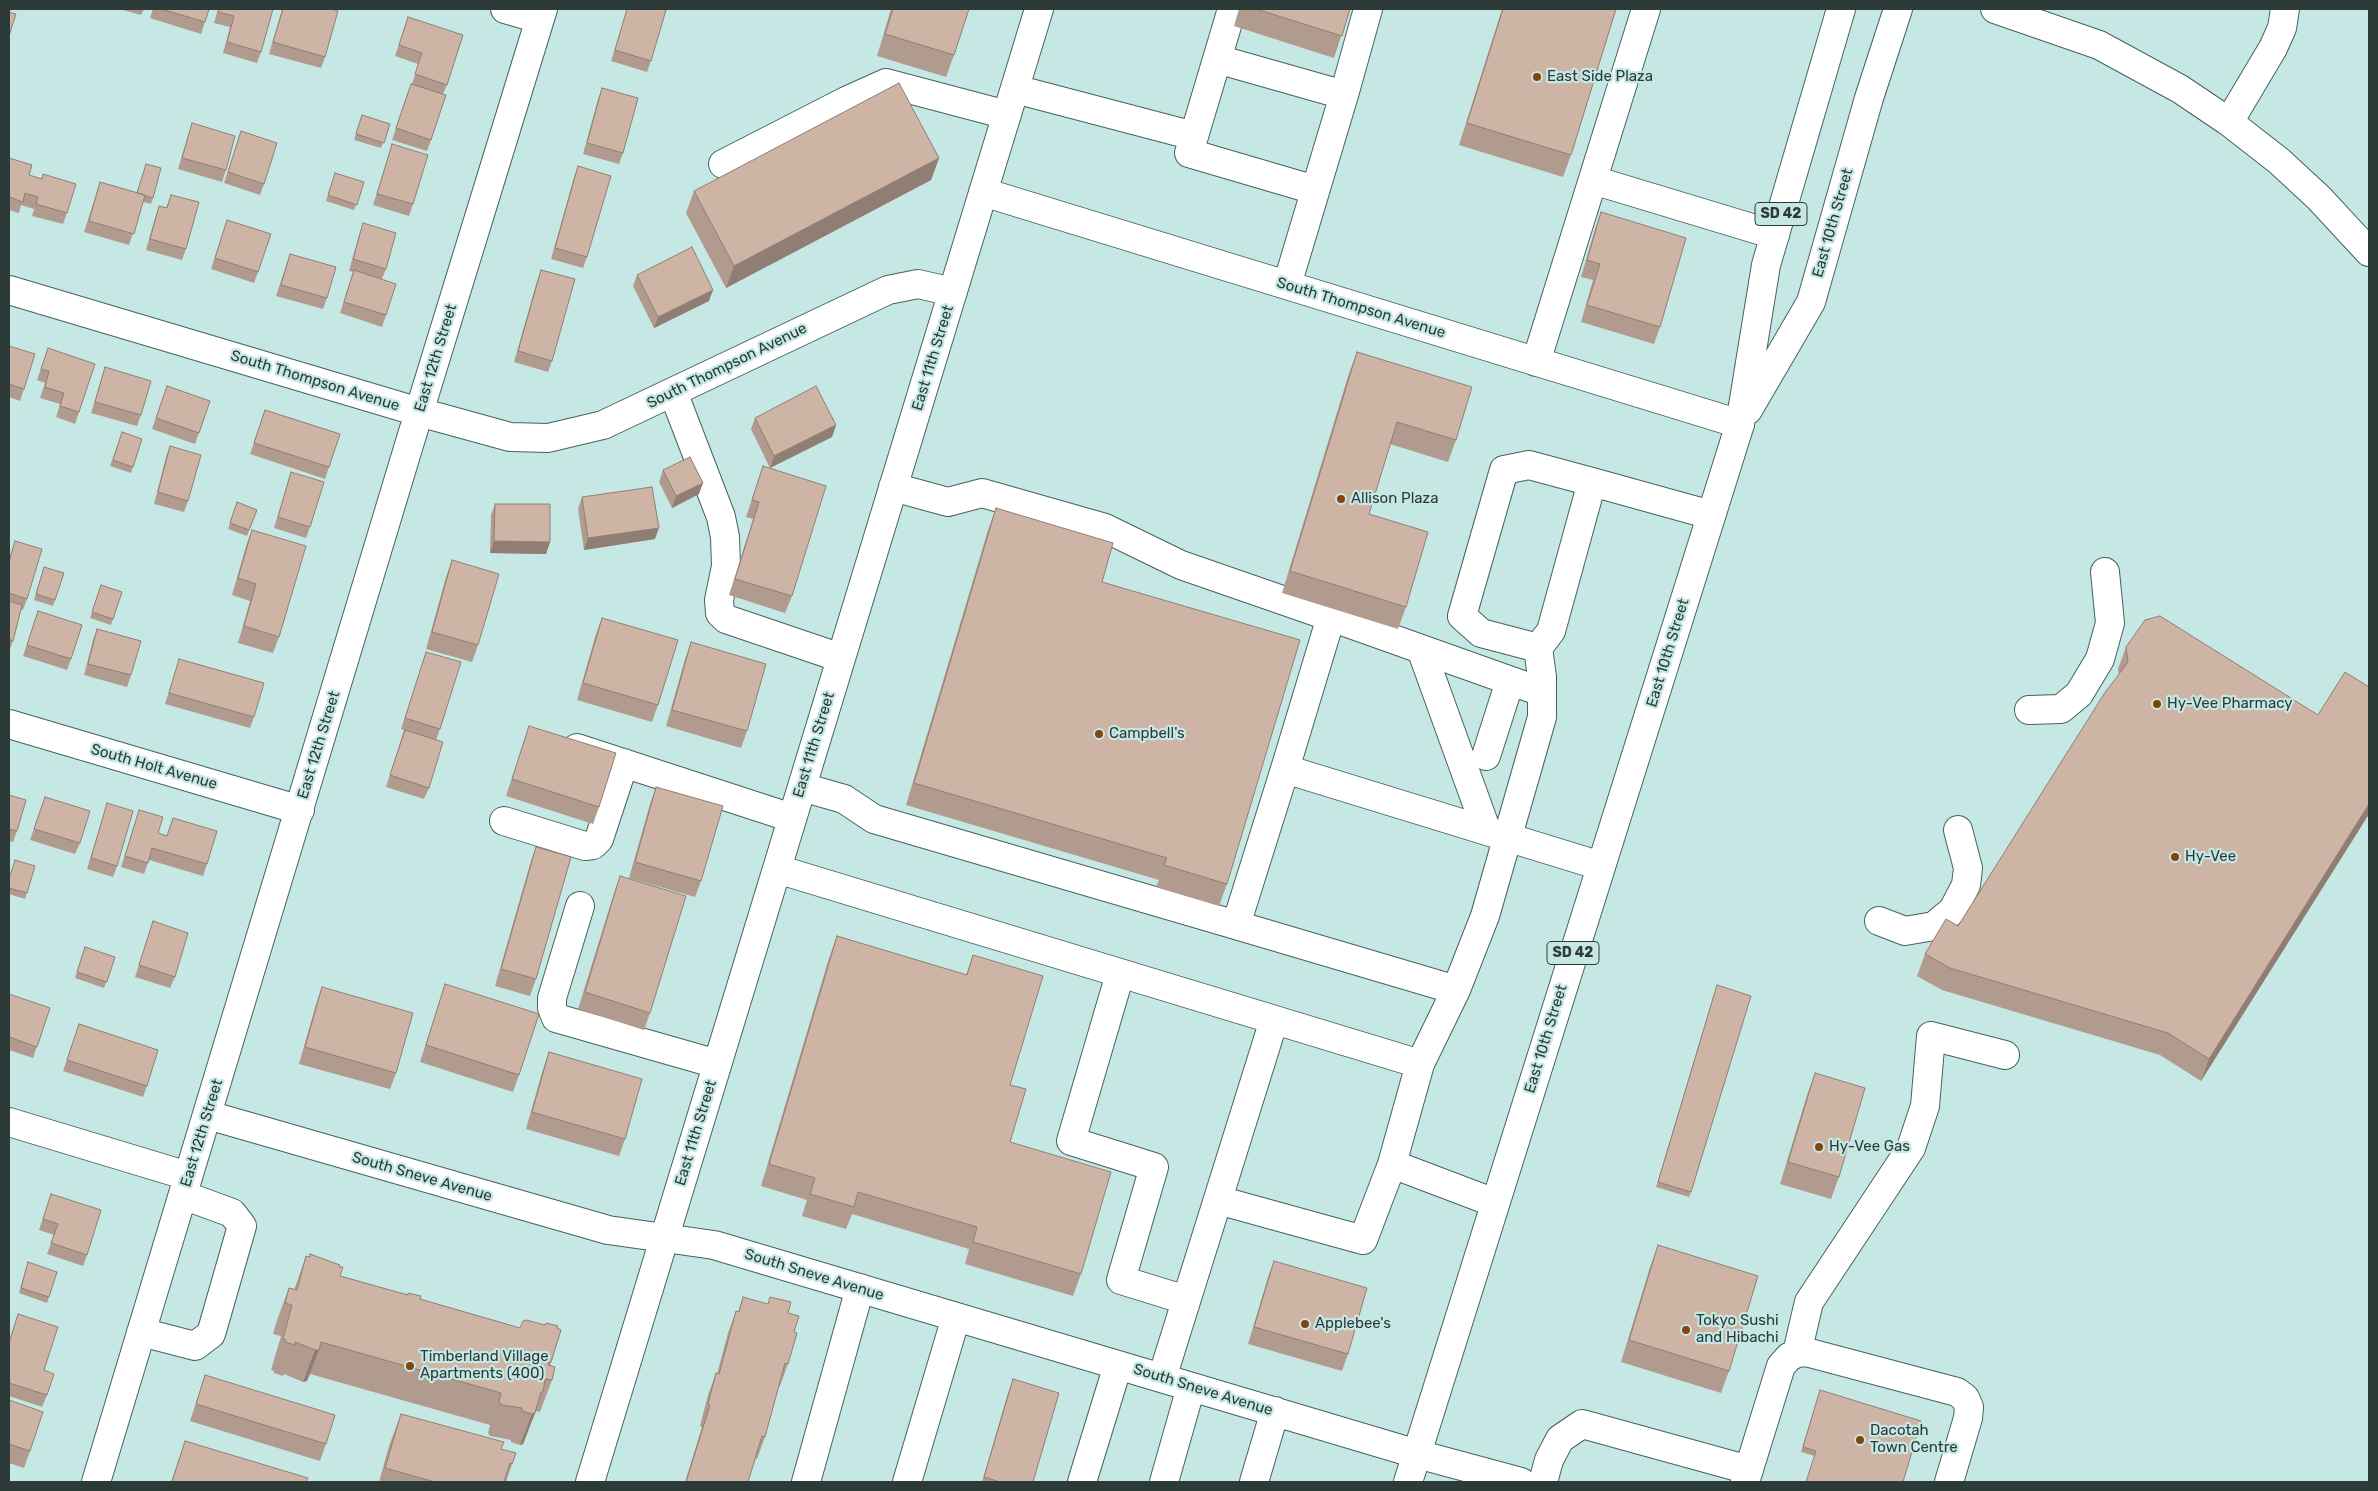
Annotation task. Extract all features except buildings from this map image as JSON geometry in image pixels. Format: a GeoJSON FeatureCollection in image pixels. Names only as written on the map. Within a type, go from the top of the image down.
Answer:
{"type":"FeatureCollection","features":[{"type":"Feature","properties":{"kind":"street"},"geometry":{"type":"LineString","coordinates":[[506,9],[542,14]]}},
{"type":"Feature","properties":{"kind":"street","name":"East 11th Street"},"geometry":{"type":"LineString","coordinates":[[590,1482],[1039,9]]}},
{"type":"Feature","properties":{"kind":"street"},"geometry":{"type":"LineString","coordinates":[[1232,9],[1189,154],[1315,190]]}},
{"type":"Feature","properties":{"kind":"street"},"geometry":{"type":"LineString","coordinates":[[1287,285],[1368,9]]}},
{"type":"Feature","properties":{"kind":"street"},"geometry":{"type":"LineString","coordinates":[[1536,362],[1646,9]]}},
{"type":"Feature","properties":{"kind":"street","name":"East 10th Street"},"geometry":{"type":"LineString","coordinates":[[1408,1482],[1740,424],[1766,265],[1841,9]]}},
{"type":"Feature","properties":{"kind":"street","name":"East 10th Street"},"geometry":{"type":"LineString","coordinates":[[1740,424],[1811,302],[1869,98],[1898,9]]}},
{"type":"Feature","properties":{"kind":"street"},"geometry":{"type":"LineString","coordinates":[[1995,9],[2068,32],[2118,53],[2154,73],[2229,122],[2299,179],[2369,252]]}},
{"type":"Feature","properties":{"kind":"street"},"geometry":{"type":"LineString","coordinates":[[2229,122],[2273,48],[2282,28],[2285,9]]}},
{"type":"Feature","properties":{"kind":"street","name":"East 12th Street"},"geometry":{"type":"LineString","coordinates":[[96,1482],[419,412],[542,14]]}},
{"type":"Feature","properties":{"kind":"street"},"geometry":{"type":"LineString","coordinates":[[1217,59],[1344,95]]}},
{"type":"Feature","properties":{"kind":"street"},"geometry":{"type":"LineString","coordinates":[[723,164],[846,101],[886,83],[1007,115]]}},
{"type":"Feature","properties":{"kind":"street"},"geometry":{"type":"LineString","coordinates":[[1015,89],[1194,136]]}},
{"type":"Feature","properties":{"kind":"street"},"geometry":{"type":"LineString","coordinates":[[1593,180],[1775,235]]}},
{"type":"Feature","properties":{"kind":"street","name":"South Thompson Avenue"},"geometry":{"type":"LineString","coordinates":[[983,192],[1740,424]]}},
{"type":"Feature","properties":{"kind":"street","name":"South Thompson Avenue"},"geometry":{"type":"LineString","coordinates":[[9,290],[419,412],[510,437],[548,438],[603,425],[888,290],[918,284],[953,292]]}},
{"type":"Feature","properties":{"kind":"street"},"geometry":{"type":"LineString","coordinates":[[673,392],[721,517],[725,538],[726,566],[719,600],[720,613],[726,619],[841,658]]}},
{"type":"Feature","properties":{"kind":"street"},"geometry":{"type":"LineString","coordinates":[[1538,648],[1481,633],[1462,616],[1504,470],[1529,465],[1711,515]]}},
{"type":"Feature","properties":{"kind":"street"},"geometry":{"type":"LineString","coordinates":[[1218,1200],[1363,1240],[1392,1164],[1420,1064],[1456,990],[1485,916],[1497,833],[1542,717],[1538,648],[1551,630],[1592,482]]}},
{"type":"Feature","properties":{"kind":"street"},"geometry":{"type":"LineString","coordinates":[[893,488],[948,502],[982,493],[1105,528],[1180,565],[1542,692]]}},
{"type":"Feature","properties":{"kind":"street"},"geometry":{"type":"LineString","coordinates":[[2029,710],[2061,709],[2079,694],[2100,659],[2110,623],[2105,572]]}},
{"type":"Feature","properties":{"kind":"street"},"geometry":{"type":"LineString","coordinates":[[1236,925],[1331,617]]}},
{"type":"Feature","properties":{"kind":"street"},"geometry":{"type":"LineString","coordinates":[[1421,649],[1497,833]]}},
{"type":"Feature","properties":{"kind":"street"},"geometry":{"type":"LineString","coordinates":[[1486,756],[1510,681]]}},
{"type":"Feature","properties":{"kind":"street","name":"South Holt Avenue"},"geometry":{"type":"LineString","coordinates":[[9,724],[300,810]]}},
{"type":"Feature","properties":{"kind":"street"},"geometry":{"type":"LineString","coordinates":[[555,741],[792,818]]}},
{"type":"Feature","properties":{"kind":"street"},"geometry":{"type":"LineString","coordinates":[[504,821],[585,846],[593,845],[599,839],[624,763]]}},
{"type":"Feature","properties":{"kind":"street"},"geometry":{"type":"LineString","coordinates":[[1285,769],[1601,866]]}},
{"type":"Feature","properties":{"kind":"street"},"geometry":{"type":"LineString","coordinates":[[802,786],[844,800],[874,819],[1456,990]]}},
{"type":"Feature","properties":{"kind":"street"},"geometry":{"type":"LineString","coordinates":[[1879,921],[1905,931],[1934,926],[1953,910],[1966,885],[1968,868],[1958,830]]}},
{"type":"Feature","properties":{"kind":"street"},"geometry":{"type":"LineString","coordinates":[[777,869],[1420,1064]]}},
{"type":"Feature","properties":{"kind":"street"},"geometry":{"type":"LineString","coordinates":[[580,906],[552,998],[552,1008],[556,1018],[718,1064]]}},
{"type":"Feature","properties":{"kind":"street"},"geometry":{"type":"LineString","coordinates":[[1120,974],[1071,1140],[1154,1167],[1121,1280],[1186,1300]]}},
{"type":"Feature","properties":{"kind":"street"},"geometry":{"type":"LineString","coordinates":[[1162,1378],[1274,1020]]}},
{"type":"Feature","properties":{"kind":"street"},"geometry":{"type":"LineString","coordinates":[[1797,1353],[1810,1302],[1911,1148],[1925,1106],[1931,1036],[2005,1054]]}},
{"type":"Feature","properties":{"kind":"street","name":"South Sneve Avenue"},"geometry":{"type":"LineString","coordinates":[[208,1115],[608,1230],[714,1245],[1417,1454],[1521,1482]]}},
{"type":"Feature","properties":{"kind":"street"},"geometry":{"type":"LineString","coordinates":[[9,1122],[185,1186],[232,1213],[242,1226],[211,1334],[195,1346],[141,1332]]}},
{"type":"Feature","properties":{"kind":"street"},"geometry":{"type":"LineString","coordinates":[[1392,1164],[1495,1203]]}},
{"type":"Feature","properties":{"kind":"street"},"geometry":{"type":"LineString","coordinates":[[806,1482],[860,1288]]}},
{"type":"Feature","properties":{"kind":"street"},"geometry":{"type":"LineString","coordinates":[[907,1482],[956,1317]]}},
{"type":"Feature","properties":{"kind":"street"},"geometry":{"type":"LineString","coordinates":[[1543,1482],[1549,1460],[1560,1439],[1582,1424],[1747,1476],[1781,1366],[1789,1357],[1797,1353],[1806,1352],[1957,1392],[1965,1398],[1968,1407],[1968,1418],[1949,1482]]}},
{"type":"Feature","properties":{"kind":"street"},"geometry":{"type":"LineString","coordinates":[[1082,1482],[1118,1365]]}},
{"type":"Feature","properties":{"kind":"street"},"geometry":{"type":"LineString","coordinates":[[1164,1482],[1191,1387]]}},
{"type":"Feature","properties":{"kind":"street"},"geometry":{"type":"LineString","coordinates":[[1254,1482],[1275,1412]]}},
{"type":"Feature","properties":{"kind":"place","name":"East Side Plaza"},"geometry":{"type":"Point","coordinates":[1537,77]}},
{"type":"Feature","properties":{"kind":"place","name":"Allison Plaza"},"geometry":{"type":"Point","coordinates":[1341,499]}},
{"type":"Feature","properties":{"kind":"place","name":"Hy-Vee Pharmacy"},"geometry":{"type":"Point","coordinates":[2157,704]}},
{"type":"Feature","properties":{"kind":"place","name":"Campbell's"},"geometry":{"type":"Point","coordinates":[1099,734]}},
{"type":"Feature","properties":{"kind":"place","name":"Hy-Vee"},"geometry":{"type":"Point","coordinates":[2175,857]}},
{"type":"Feature","properties":{"kind":"place","name":"Hy-Vee Gas"},"geometry":{"type":"Point","coordinates":[1819,1147]}},
{"type":"Feature","properties":{"kind":"place","name":"Applebee's"},"geometry":{"type":"Point","coordinates":[1305,1324]}},
{"type":"Feature","properties":{"kind":"place","name":"Tokyo Sushi and Hibachi"},"geometry":{"type":"Point","coordinates":[1686,1330]}},
{"type":"Feature","properties":{"kind":"place","name":"Timberland Village Apartments (400)"},"geometry":{"type":"Point","coordinates":[410,1366]}},
{"type":"Feature","properties":{"kind":"place","name":"Dacotah Town Centre"},"geometry":{"type":"Point","coordinates":[1860,1440]}}]}
